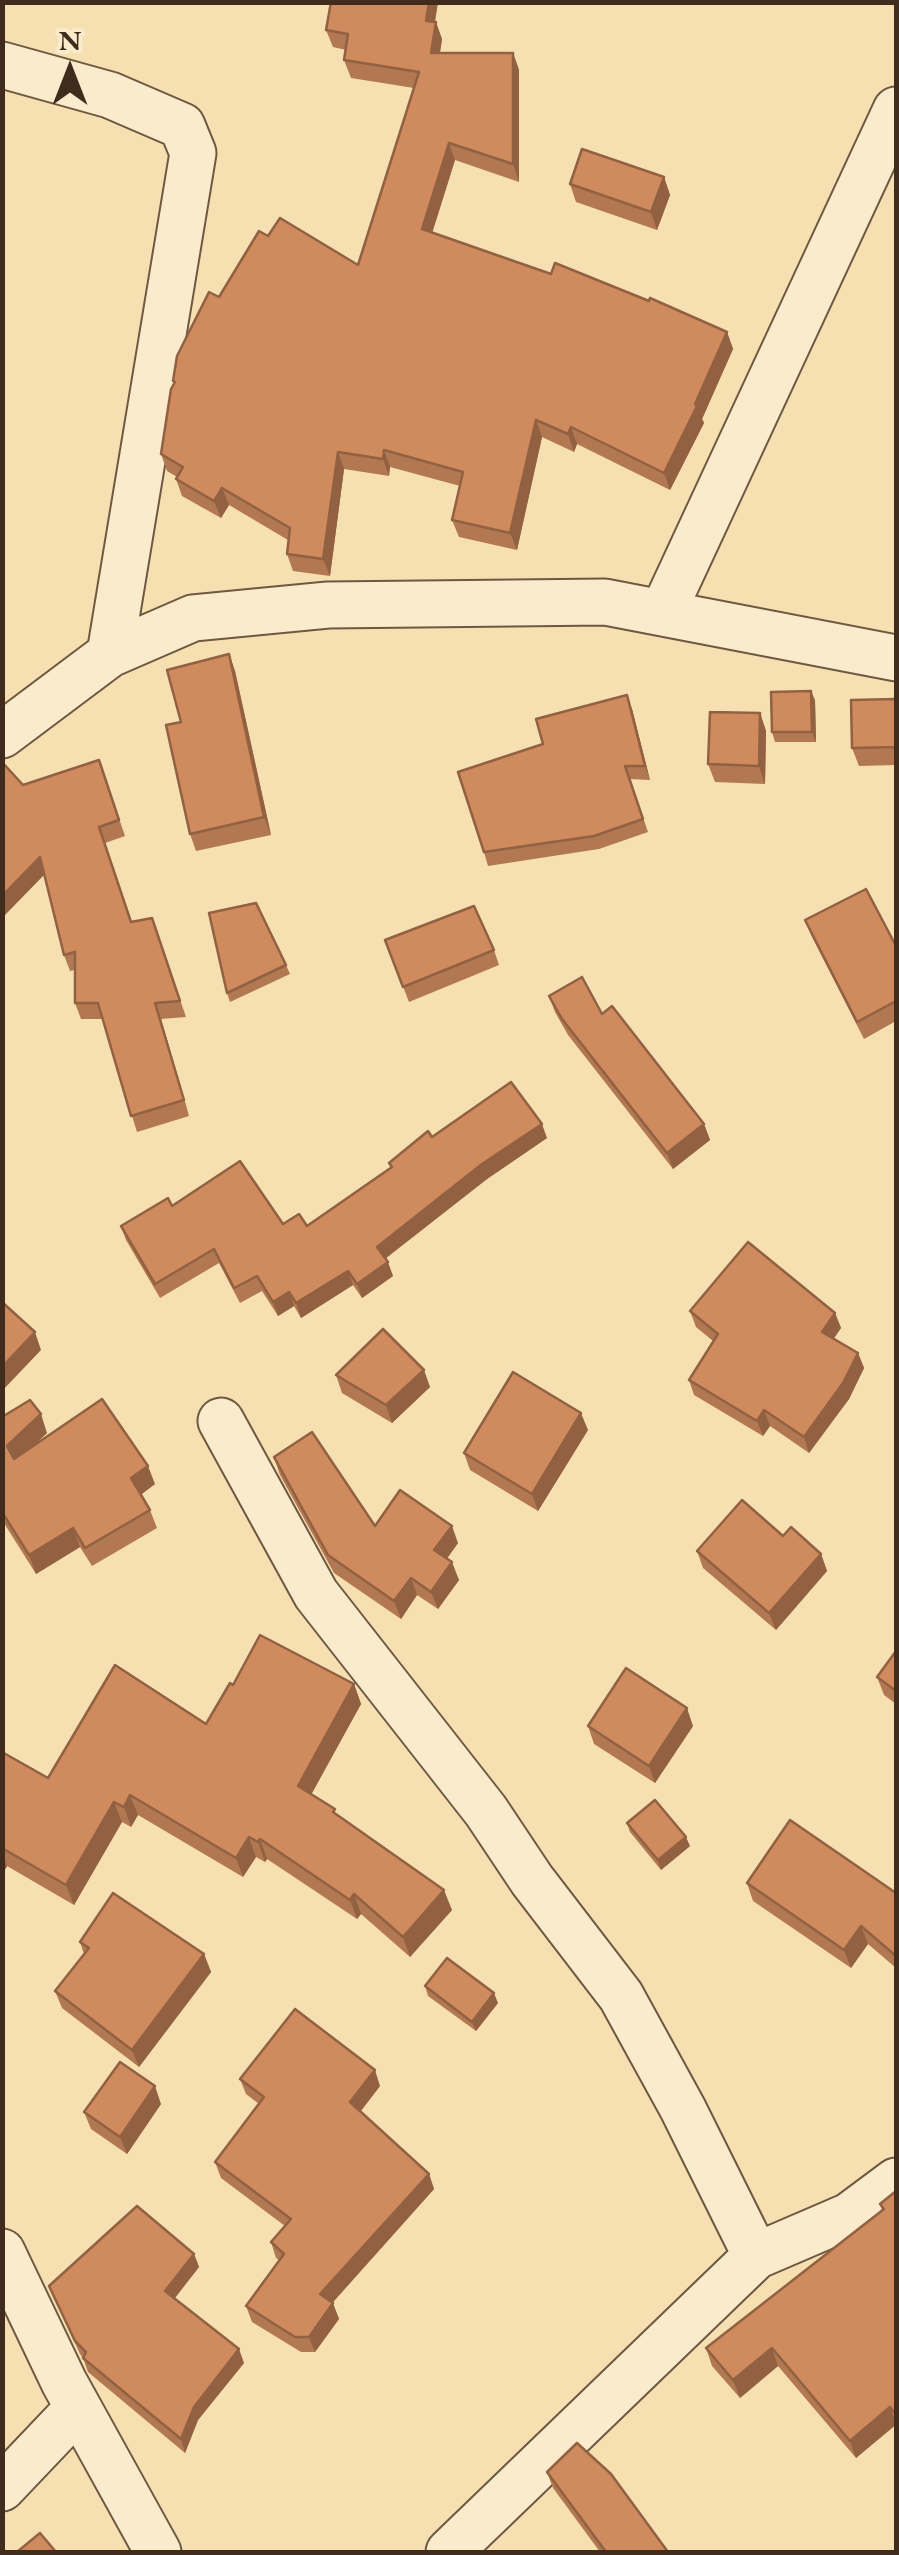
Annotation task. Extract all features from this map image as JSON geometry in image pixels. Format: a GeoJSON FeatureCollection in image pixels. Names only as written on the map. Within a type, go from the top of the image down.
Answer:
{"type":"FeatureCollection","features":[{"type":"Feature","properties":{"kind":"street"},"geometry":{"type":"LineString","coordinates":[[2,65],[110,94],[182,126],[192,153],[110,654]]}},
{"type":"Feature","properties":{"kind":"street"},"geometry":{"type":"LineString","coordinates":[[663,612],[896,110]]}},
{"type":"Feature","properties":{"kind":"street"},"geometry":{"type":"LineString","coordinates":[[2,735],[110,654],[193,618],[328,606],[605,602],[896,658]]}},
{"type":"Feature","properties":{"kind":"street"},"geometry":{"type":"LineString","coordinates":[[222,1421],[316,1594],[486,1810],[532,1880],[621,1996],[756,2256]]}},
{"type":"Feature","properties":{"kind":"street"},"geometry":{"type":"LineString","coordinates":[[448,2552],[756,2256],[849,2216],[896,2181]]}},
{"type":"Feature","properties":{"kind":"street"},"geometry":{"type":"LineString","coordinates":[[2,2252],[78,2408],[158,2552]]}},
{"type":"Feature","properties":{"kind":"street"},"geometry":{"type":"LineString","coordinates":[[2,2488],[78,2408]]}},
{"type":"Feature","properties":{"kind":"building"},"geometry":{"type":"Polygon","coordinates":[[[331,2],[429,2],[426,21],[436,22],[431,53],[513,53],[513,164],[449,143],[422,229],[551,274],[555,263],[727,332],[664,473],[571,427],[568,434],[536,420],[510,533],[452,520],[463,472],[384,450],[383,459],[338,452],[323,559],[287,554],[290,528],[222,488],[214,501],[176,479],[183,467],[161,454],[177,356],[209,292],[219,297],[259,231],[268,236],[280,218],[358,265],[419,72],[344,60],[348,34],[326,30],[331,2]]]}},
{"type":"Feature","properties":{"kind":"building"},"geometry":{"type":"Polygon","coordinates":[[[582,149],[664,177],[651,212],[570,184],[582,149]]]}},
{"type":"Feature","properties":{"kind":"building"},"geometry":{"type":"Polygon","coordinates":[[[229,654],[264,817],[190,834],[166,725],[181,722],[167,670],[229,654]]]}},
{"type":"Feature","properties":{"kind":"building"},"geometry":{"type":"Polygon","coordinates":[[[811,691],[812,732],[772,732],[771,692],[811,691]]]}},
{"type":"Feature","properties":{"kind":"building"},"geometry":{"type":"Polygon","coordinates":[[[627,695],[645,766],[625,766],[643,819],[594,836],[484,852],[458,772],[543,744],[536,719],[627,695]]]}},
{"type":"Feature","properties":{"kind":"building"},"geometry":{"type":"Polygon","coordinates":[[[896,699],[896,747],[852,748],[851,700],[896,699]]]}},
{"type":"Feature","properties":{"kind":"building"},"geometry":{"type":"Polygon","coordinates":[[[710,712],[760,713],[759,766],[708,764],[710,712]]]}},
{"type":"Feature","properties":{"kind":"building"},"geometry":{"type":"Polygon","coordinates":[[[99,760],[119,820],[99,827],[131,922],[152,918],[180,1001],[155,1003],[184,1100],[131,1116],[98,1003],[75,1003],[75,952],[64,955],[40,857],[2,896],[2,762],[23,785],[99,760]]]}},
{"type":"Feature","properties":{"kind":"building"},"geometry":{"type":"Polygon","coordinates":[[[866,889],[896,946],[896,1001],[857,1022],[805,920],[866,889]]]}},
{"type":"Feature","properties":{"kind":"building"},"geometry":{"type":"Polygon","coordinates":[[[256,903],[286,965],[227,993],[209,913],[256,903]]]}},
{"type":"Feature","properties":{"kind":"building"},"geometry":{"type":"Polygon","coordinates":[[[474,906],[494,950],[403,987],[385,940],[474,906]]]}},
{"type":"Feature","properties":{"kind":"building"},"geometry":{"type":"Polygon","coordinates":[[[582,977],[602,1014],[612,1006],[704,1124],[667,1153],[562,1019],[549,996],[582,977]]]}},
{"type":"Feature","properties":{"kind":"building"},"geometry":{"type":"Polygon","coordinates":[[[511,1082],[542,1124],[482,1164],[377,1247],[388,1262],[357,1284],[348,1271],[296,1303],[289,1292],[273,1302],[257,1276],[234,1288],[214,1249],[155,1284],[121,1226],[168,1198],[172,1206],[240,1161],[283,1224],[299,1214],[307,1226],[392,1167],[389,1163],[428,1131],[432,1137],[511,1082]]]}},
{"type":"Feature","properties":{"kind":"building"},"geometry":{"type":"Polygon","coordinates":[[[748,1242],[835,1313],[822,1332],[858,1353],[843,1383],[804,1437],[764,1410],[757,1421],[689,1380],[718,1334],[690,1311],[748,1242]]]}},
{"type":"Feature","properties":{"kind":"building"},"geometry":{"type":"Polygon","coordinates":[[[2,1302],[35,1332],[2,1367],[2,1302]]]}},
{"type":"Feature","properties":{"kind":"building"},"geometry":{"type":"Polygon","coordinates":[[[383,1329],[424,1370],[386,1405],[336,1375],[383,1329]]]}},
{"type":"Feature","properties":{"kind":"building"},"geometry":{"type":"Polygon","coordinates":[[[513,1372],[581,1413],[532,1494],[464,1453],[513,1372]]]}},
{"type":"Feature","properties":{"kind":"building"},"geometry":{"type":"Polygon","coordinates":[[[102,1399],[148,1466],[131,1478],[150,1510],[85,1548],[73,1528],[29,1555],[2,1512],[2,1417],[30,1400],[41,1414],[7,1446],[14,1459],[102,1399]]]}},
{"type":"Feature","properties":{"kind":"building"},"geometry":{"type":"Polygon","coordinates":[[[312,1432],[375,1526],[400,1490],[452,1526],[434,1550],[452,1562],[431,1592],[411,1578],[394,1601],[328,1555],[274,1457],[312,1432]]]}},
{"type":"Feature","properties":{"kind":"building"},"geometry":{"type":"Polygon","coordinates":[[[742,1500],[783,1536],[791,1527],[821,1554],[769,1613],[697,1551],[742,1500]]]}},
{"type":"Feature","properties":{"kind":"building"},"geometry":{"type":"Polygon","coordinates":[[[260,1635],[354,1684],[298,1786],[444,1890],[403,1937],[354,1894],[350,1900],[260,1839],[258,1842],[249,1837],[236,1858],[130,1795],[124,1807],[114,1802],[66,1885],[2,1848],[2,1752],[48,1778],[115,1665],[206,1724],[260,1635]]]}},
{"type":"Feature","properties":{"kind":"building"},"geometry":{"type":"Polygon","coordinates":[[[896,1651],[896,1691],[877,1677],[896,1651]]]}},
{"type":"Feature","properties":{"kind":"building"},"geometry":{"type":"Polygon","coordinates":[[[626,1668],[687,1708],[649,1766],[588,1726],[626,1668]]]}},
{"type":"Feature","properties":{"kind":"building"},"geometry":{"type":"Polygon","coordinates":[[[655,1800],[686,1837],[658,1860],[627,1823],[655,1800]]]}},
{"type":"Feature","properties":{"kind":"building"},"geometry":{"type":"Polygon","coordinates":[[[790,1820],[896,1893],[896,1956],[861,1926],[844,1950],[747,1883],[790,1820]]]}},
{"type":"Feature","properties":{"kind":"building"},"geometry":{"type":"Polygon","coordinates":[[[113,1893],[204,1954],[132,2050],[55,1991],[89,1948],[80,1942],[113,1893]]]}},
{"type":"Feature","properties":{"kind":"building"},"geometry":{"type":"Polygon","coordinates":[[[447,1958],[494,1993],[472,2022],[425,1986],[447,1958]]]}},
{"type":"Feature","properties":{"kind":"building"},"geometry":{"type":"Polygon","coordinates":[[[295,2009],[375,2070],[350,2102],[429,2174],[320,2294],[333,2303],[309,2337],[295,2337],[246,2306],[284,2254],[271,2242],[291,2219],[215,2162],[264,2097],[240,2079],[295,2009]]]}},
{"type":"Feature","properties":{"kind":"building"},"geometry":{"type":"Polygon","coordinates":[[[120,2062],[155,2086],[120,2137],[84,2112],[120,2062]]]}},
{"type":"Feature","properties":{"kind":"building"},"geometry":{"type":"Polygon","coordinates":[[[896,2191],[896,2415],[890,2407],[850,2441],[772,2348],[733,2380],[706,2348],[884,2209],[880,2204],[896,2191]]]}},
{"type":"Feature","properties":{"kind":"building"},"geometry":{"type":"Polygon","coordinates":[[[137,2206],[194,2254],[165,2291],[239,2349],[194,2407],[181,2439],[83,2358],[86,2352],[75,2341],[49,2286],[137,2206]]]}},
{"type":"Feature","properties":{"kind":"building"},"geometry":{"type":"Polygon","coordinates":[[[577,2443],[611,2474],[668,2552],[606,2552],[547,2472],[577,2443]]]}},
{"type":"Feature","properties":{"kind":"building"},"geometry":{"type":"Polygon","coordinates":[[[40,2533],[56,2552],[17,2552],[40,2533]]]}}]}
